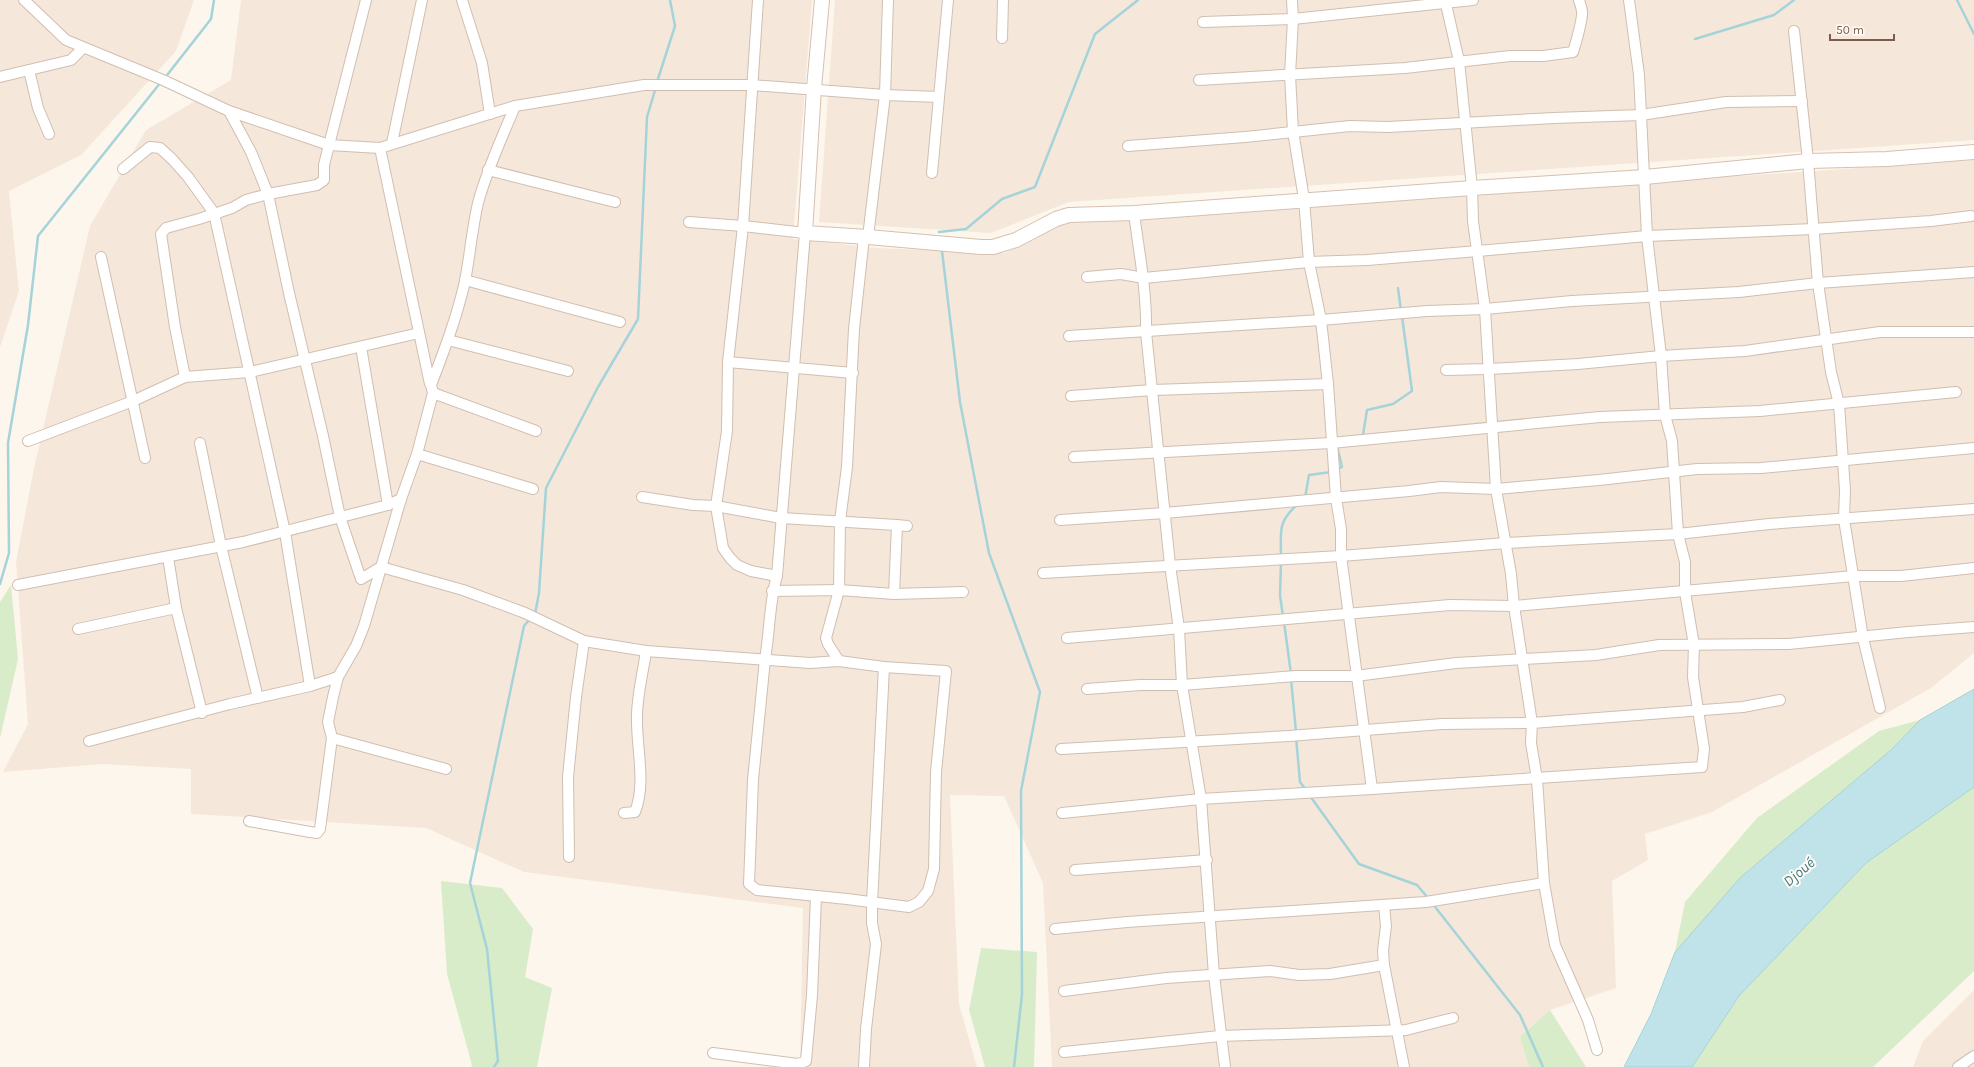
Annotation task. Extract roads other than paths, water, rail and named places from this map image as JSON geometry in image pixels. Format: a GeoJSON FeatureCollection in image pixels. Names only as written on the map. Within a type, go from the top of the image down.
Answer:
{"type":"FeatureCollection","features":[{"type":"Feature","properties":{"kind":"street"},"geometry":{"type":"LineString","coordinates":[[24,0],[66,40],[163,80],[230,111],[329,145],[380,148],[392,143],[515,106],[644,85],[751,85],[814,88],[885,95],[939,97]]}},
{"type":"Feature","properties":{"kind":"street"},"geometry":{"type":"LineString","coordinates":[[185,378],[168,288],[161,234],[166,228],[199,219],[268,194],[317,185],[324,180],[324,165],[366,0]]}},
{"type":"Feature","properties":{"kind":"street"},"geometry":{"type":"LineString","coordinates":[[392,143],[422,0]]}},
{"type":"Feature","properties":{"kind":"street"},"geometry":{"type":"LineString","coordinates":[[462,0],[482,63],[490,114]]}},
{"type":"Feature","properties":{"kind":"street"},"geometry":{"type":"LineString","coordinates":[[758,0],[751,85],[743,226],[728,362],[727,432],[716,506],[724,548],[730,558],[737,564],[751,571],[777,576]]}},
{"type":"Feature","properties":{"kind":"street"},"geometry":{"type":"LineString","coordinates":[[230,111],[251,152],[268,194],[340,517],[361,579],[382,567],[463,590],[525,613],[584,641],[646,651],[765,658],[810,663],[839,661],[884,667],[946,671],[936,772],[934,869],[928,891],[919,902],[909,907],[757,890],[749,884],[753,780],[765,658],[772,591],[777,576],[822,0]]}},
{"type":"Feature","properties":{"kind":"street"},"geometry":{"type":"LineString","coordinates":[[839,661],[828,644],[826,638],[839,590],[840,521],[847,467],[853,373],[854,329],[885,95],[888,0]]}},
{"type":"Feature","properties":{"kind":"street"},"geometry":{"type":"LineString","coordinates":[[932,173],[948,0]]}},
{"type":"Feature","properties":{"kind":"street"},"geometry":{"type":"LineString","coordinates":[[1002,38],[1003,0]]}},
{"type":"Feature","properties":{"kind":"street"},"geometry":{"type":"LineString","coordinates":[[1292,0],[1294,19],[1290,75],[1293,131],[1304,199],[1308,262],[1321,320],[1328,384],[1336,498],[1341,528],[1341,556],[1372,790]]}},
{"type":"Feature","properties":{"kind":"street"},"geometry":{"type":"LineString","coordinates":[[1203,22],[1294,19],[1473,0]]}},
{"type":"Feature","properties":{"kind":"street"},"geometry":{"type":"LineString","coordinates":[[1199,80],[1405,68],[1459,61],[1573,52],[1578,42],[1578,30],[1582,14],[1579,0]]}},
{"type":"Feature","properties":{"kind":"street"},"geometry":{"type":"LineString","coordinates":[[1062,813],[1201,799],[1372,790],[1702,767],[1704,749],[1697,710],[1694,677],[1694,645],[1685,592],[1685,562],[1678,534],[1672,441],[1665,415],[1661,356],[1647,236],[1640,75],[1629,0]]}},
{"type":"Feature","properties":{"kind":"street"},"geometry":{"type":"LineString","coordinates":[[1445,2],[1459,61],[1464,124],[1472,188],[1473,221],[1485,309],[1491,427],[1496,489],[1506,543],[1532,723],[1531,743],[1537,779],[1544,883],[1555,944],[1588,1020],[1598,1050]]}},
{"type":"Feature","properties":{"kind":"street"},"geometry":{"type":"LineString","coordinates":[[1794,31],[1808,162],[1818,282],[1831,372],[1839,404],[1844,462],[1844,519],[1863,638],[1880,708]]}},
{"type":"Feature","properties":{"kind":"street"},"geometry":{"type":"LineString","coordinates":[[0,77],[71,60],[83,48]]}},
{"type":"Feature","properties":{"kind":"street"},"geometry":{"type":"LineString","coordinates":[[29,70],[38,108],[49,134]]}},
{"type":"Feature","properties":{"kind":"street"},"geometry":{"type":"LineString","coordinates":[[1128,146],[1244,137],[1350,126],[1388,127],[1641,115],[1726,102],[1802,101]]}},
{"type":"Feature","properties":{"kind":"street"},"geometry":{"type":"LineString","coordinates":[[249,821],[317,833],[320,829],[332,738],[328,722],[338,677],[356,646],[382,567],[401,499],[417,454],[432,389],[465,280],[470,239],[488,170],[515,106]]}},
{"type":"Feature","properties":{"kind":"street"},"geometry":{"type":"LineString","coordinates":[[123,169],[150,147],[160,148],[188,177],[214,213],[285,532],[310,686]]}},
{"type":"Feature","properties":{"kind":"street"},"geometry":{"type":"LineString","coordinates":[[380,148],[432,389]]}},
{"type":"Feature","properties":{"kind":"street"},"geometry":{"type":"LineString","coordinates":[[689,222],[804,233],[993,247],[1016,240],[1056,219],[1069,215],[1134,213],[1304,199],[1645,177],[1808,162],[1887,159],[1974,152]]}},
{"type":"Feature","properties":{"kind":"street"},"geometry":{"type":"LineString","coordinates":[[488,170],[615,202]]}},
{"type":"Feature","properties":{"kind":"street"},"geometry":{"type":"LineString","coordinates":[[1134,213],[1144,278],[1146,332],[1170,565],[1179,629],[1182,685],[1190,741],[1201,799],[1207,860],[1214,975],[1220,1036],[1225,1067]]}},
{"type":"Feature","properties":{"kind":"street"},"geometry":{"type":"LineString","coordinates":[[1087,277],[1122,274],[1144,278],[1308,262],[1367,260],[1647,236],[1813,229],[1971,216]]}},
{"type":"Feature","properties":{"kind":"street"},"geometry":{"type":"LineString","coordinates":[[101,257],[144,458]]}},
{"type":"Feature","properties":{"kind":"street"},"geometry":{"type":"LineString","coordinates":[[1070,336],[1321,320],[1427,311],[1485,309],[1572,301],[1654,298],[1739,292],[1818,282],[1974,272]]}},
{"type":"Feature","properties":{"kind":"street"},"geometry":{"type":"LineString","coordinates":[[465,280],[620,322]]}},
{"type":"Feature","properties":{"kind":"street"},"geometry":{"type":"LineString","coordinates":[[1446,370],[1578,364],[1661,356],[1745,351],[1880,332],[1974,332]]}},
{"type":"Feature","properties":{"kind":"street"},"geometry":{"type":"LineString","coordinates":[[28,441],[133,401],[185,378],[250,372],[419,333]]}},
{"type":"Feature","properties":{"kind":"street"},"geometry":{"type":"LineString","coordinates":[[448,340],[568,371]]}},
{"type":"Feature","properties":{"kind":"street"},"geometry":{"type":"LineString","coordinates":[[361,347],[388,505]]}},
{"type":"Feature","properties":{"kind":"street"},"geometry":{"type":"LineString","coordinates":[[728,362],[793,369],[853,373]]}},
{"type":"Feature","properties":{"kind":"street"},"geometry":{"type":"LineString","coordinates":[[1072,396],[1153,390],[1328,384]]}},
{"type":"Feature","properties":{"kind":"street"},"geometry":{"type":"LineString","coordinates":[[432,389],[536,431]]}},
{"type":"Feature","properties":{"kind":"street"},"geometry":{"type":"LineString","coordinates":[[1074,457],[1331,442],[1438,434],[1491,427],[1600,417],[1760,411],[1956,392]]}},
{"type":"Feature","properties":{"kind":"street"},"geometry":{"type":"LineString","coordinates":[[200,443],[221,546],[258,698]]}},
{"type":"Feature","properties":{"kind":"street"},"geometry":{"type":"LineString","coordinates":[[1060,520],[1165,513],[1441,487],[1496,489],[1600,480],[1673,470],[1762,468],[1844,462],[1974,448]]}},
{"type":"Feature","properties":{"kind":"street"},"geometry":{"type":"LineString","coordinates":[[417,454],[533,489]]}},
{"type":"Feature","properties":{"kind":"street"},"geometry":{"type":"LineString","coordinates":[[642,497],[693,505],[716,506],[781,518],[902,525],[894,594]]}},
{"type":"Feature","properties":{"kind":"street"},"geometry":{"type":"LineString","coordinates":[[18,585],[168,557],[285,532],[388,505],[401,499]]}},
{"type":"Feature","properties":{"kind":"street"},"geometry":{"type":"LineString","coordinates":[[1043,573],[1341,556],[1506,543],[1678,534],[1769,524],[1974,509]]}},
{"type":"Feature","properties":{"kind":"street"},"geometry":{"type":"LineString","coordinates":[[168,557],[176,608],[202,713]]}},
{"type":"Feature","properties":{"kind":"street"},"geometry":{"type":"LineString","coordinates":[[1067,638],[1349,615],[1450,605],[1514,606],[1854,576],[1901,576],[1974,568]]}},
{"type":"Feature","properties":{"kind":"street"},"geometry":{"type":"LineString","coordinates":[[772,591],[839,590],[894,594],[964,592]]}},
{"type":"Feature","properties":{"kind":"street"},"geometry":{"type":"LineString","coordinates":[[78,629],[176,608]]}},
{"type":"Feature","properties":{"kind":"street"},"geometry":{"type":"LineString","coordinates":[[1087,689],[1140,685],[1182,685],[1296,676],[1356,676],[1456,662],[1596,655],[1659,645],[1789,644],[1974,627]]}},
{"type":"Feature","properties":{"kind":"street"},"geometry":{"type":"LineString","coordinates":[[569,858],[568,777],[584,641]]}},
{"type":"Feature","properties":{"kind":"street"},"geometry":{"type":"LineString","coordinates":[[624,812],[635,812],[639,802],[640,790],[637,719],[646,651]]}},
{"type":"Feature","properties":{"kind":"street"},"geometry":{"type":"LineString","coordinates":[[864,1067],[866,1029],[876,944],[872,923],[872,903],[884,667]]}},
{"type":"Feature","properties":{"kind":"street"},"geometry":{"type":"LineString","coordinates":[[89,741],[127,730],[310,686],[338,677]]}},
{"type":"Feature","properties":{"kind":"street"},"geometry":{"type":"LineString","coordinates":[[1061,750],[1289,736],[1442,724],[1532,723],[1743,707],[1780,700]]}},
{"type":"Feature","properties":{"kind":"street"},"geometry":{"type":"LineString","coordinates":[[332,738],[446,769]]}},
{"type":"Feature","properties":{"kind":"street"},"geometry":{"type":"LineString","coordinates":[[1075,870],[1207,860]]}},
{"type":"Feature","properties":{"kind":"street"},"geometry":{"type":"LineString","coordinates":[[1055,929],[1127,922],[1210,918],[1426,902],[1544,883]]}},
{"type":"Feature","properties":{"kind":"street"},"geometry":{"type":"LineString","coordinates":[[713,1053],[798,1064],[806,1061],[812,995],[816,897]]}},
{"type":"Feature","properties":{"kind":"street"},"geometry":{"type":"LineString","coordinates":[[1384,905],[1386,926],[1383,951],[1384,965],[1395,1029],[1404,1067]]}},
{"type":"Feature","properties":{"kind":"street"},"geometry":{"type":"LineString","coordinates":[[1064,991],[1166,978],[1270,971],[1299,975],[1330,974],[1384,965]]}},
{"type":"Feature","properties":{"kind":"street"},"geometry":{"type":"LineString","coordinates":[[1064,1052],[1220,1036],[1395,1029],[1406,1030],[1453,1018]]}},
{"type":"Feature","properties":{"kind":"street"},"geometry":{"type":"LineString","coordinates":[[1958,1067],[1974,1056]]}},
{"type":"Feature","properties":{"kind":"water","name":"Djoué"},"geometry":{"type":"Polygon","coordinates":[[[1974,689],[1974,787],[1866,863],[1739,996],[1692,1067],[1624,1067],[1651,1014],[1675,952],[1741,877],[1891,750],[1920,720],[1974,689]]]}},
{"type":"Feature","properties":{"kind":"waterway"},"geometry":{"type":"LineString","coordinates":[[164,79],[211,19],[214,0]]}},
{"type":"Feature","properties":{"kind":"waterway"},"geometry":{"type":"LineString","coordinates":[[657,82],[675,26],[670,0]]}},
{"type":"Feature","properties":{"kind":"waterway"},"geometry":{"type":"LineString","coordinates":[[939,232],[966,229],[1002,199],[1035,187],[1095,34],[1138,0]]}},
{"type":"Feature","properties":{"kind":"waterway"},"geometry":{"type":"LineString","coordinates":[[1695,39],[1774,15],[1794,0]]}},
{"type":"Feature","properties":{"kind":"waterway"},"geometry":{"type":"LineString","coordinates":[[1957,0],[1974,34]]}},
{"type":"Feature","properties":{"kind":"waterway"},"geometry":{"type":"LineString","coordinates":[[0,584],[9,553],[8,443],[28,325],[38,236],[161,82]]}},
{"type":"Feature","properties":{"kind":"waterway"},"geometry":{"type":"LineString","coordinates":[[535,614],[539,593],[546,488],[598,387],[638,319],[647,117],[656,87]]}},
{"type":"Feature","properties":{"kind":"waterway"},"geometry":{"type":"LineString","coordinates":[[942,251],[960,402],[989,553],[1040,692],[1021,791],[1022,994],[1014,1067]]}},
{"type":"Feature","properties":{"kind":"waterway"},"geometry":{"type":"LineString","coordinates":[[1398,288],[1401,311]]}},
{"type":"Feature","properties":{"kind":"waterway"},"geometry":{"type":"LineString","coordinates":[[1360,436],[1363,435],[1367,410],[1393,404],[1412,391],[1402,316]]}},
{"type":"Feature","properties":{"kind":"waterway"},"geometry":{"type":"LineString","coordinates":[[1336,470],[1342,467],[1337,446]]}},
{"type":"Feature","properties":{"kind":"waterway"},"geometry":{"type":"LineString","coordinates":[[1305,498],[1309,475],[1331,472]]}},
{"type":"Feature","properties":{"kind":"waterway"},"geometry":{"type":"LineString","coordinates":[[1281,557],[1281,534],[1283,522],[1286,516],[1298,504]]}},
{"type":"Feature","properties":{"kind":"waterway"},"geometry":{"type":"LineString","coordinates":[[1281,562],[1280,595],[1283,617]]}},
{"type":"Feature","properties":{"kind":"waterway"},"geometry":{"type":"LineString","coordinates":[[494,1067],[498,1061],[487,949],[470,883],[524,626],[530,619]]}},
{"type":"Feature","properties":{"kind":"waterway"},"geometry":{"type":"LineString","coordinates":[[1284,622],[1291,674]]}},
{"type":"Feature","properties":{"kind":"waterway"},"geometry":{"type":"LineString","coordinates":[[1291,679],[1296,732]]}},
{"type":"Feature","properties":{"kind":"waterway"},"geometry":{"type":"LineString","coordinates":[[1296,737],[1300,782],[1306,790]]}},
{"type":"Feature","properties":{"kind":"waterway"},"geometry":{"type":"LineString","coordinates":[[1310,796],[1359,864],[1417,885],[1429,899]]}},
{"type":"Feature","properties":{"kind":"waterway"},"geometry":{"type":"LineString","coordinates":[[1432,903],[1520,1015],[1543,1067]]}}]}
